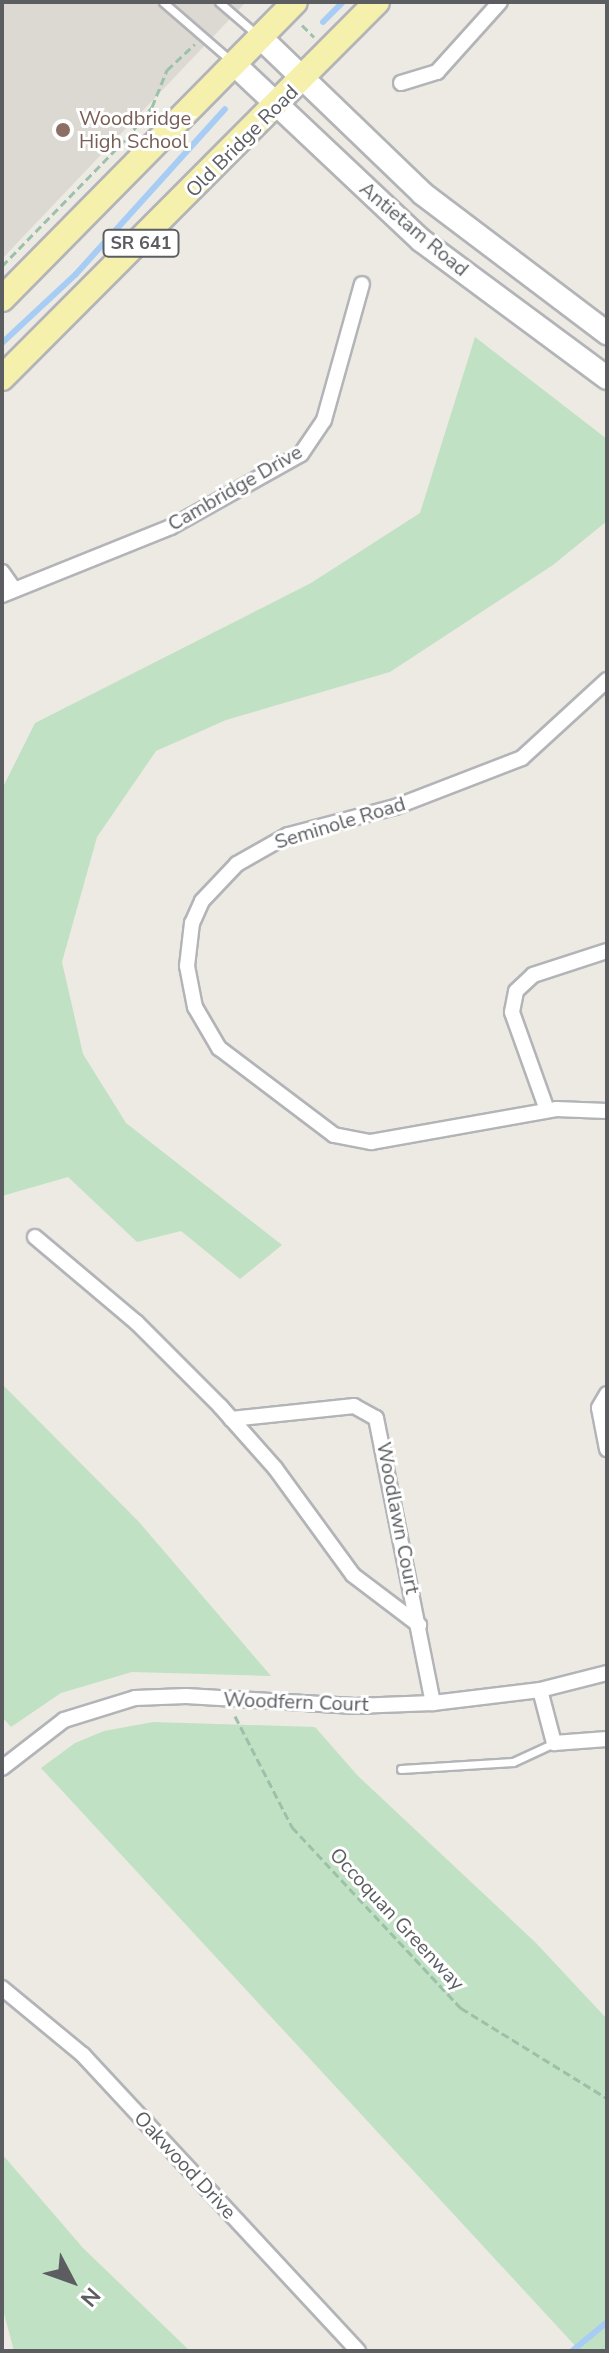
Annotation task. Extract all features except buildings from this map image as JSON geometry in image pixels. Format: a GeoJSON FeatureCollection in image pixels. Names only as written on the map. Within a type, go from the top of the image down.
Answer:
{"type":"FeatureCollection","features":[{"type":"Feature","properties":{"kind":"main road","name":"SR 641"},"geometry":{"type":"LineString","coordinates":[[2,299],[295,2]]}},
{"type":"Feature","properties":{"kind":"main road","name":"Old Bridge Road"},"geometry":{"type":"LineString","coordinates":[[2,378],[277,106],[377,2]]}},
{"type":"Feature","properties":{"kind":"street"},"geometry":{"type":"LineString","coordinates":[[401,83],[437,72],[500,2]]}},
{"type":"Feature","properties":{"kind":"street","name":"Antietam Road"},"geometry":{"type":"LineString","coordinates":[[260,37],[423,194],[607,333]]}},
{"type":"Feature","properties":{"kind":"street","name":"Antietam Road"},"geometry":{"type":"LineString","coordinates":[[234,64],[422,241],[607,378]]}},
{"type":"Feature","properties":{"kind":"street","name":"Cambridge Drive"},"geometry":{"type":"LineString","coordinates":[[8,592],[171,527],[301,454],[324,420],[362,284]]}},
{"type":"Feature","properties":{"kind":"street"},"geometry":{"type":"LineString","coordinates":[[2,572],[8,592]]}},
{"type":"Feature","properties":{"kind":"street","name":"Seminole Road"},"geometry":{"type":"LineString","coordinates":[[607,680],[522,758],[408,802],[261,848],[237,864],[202,901],[188,946],[195,1007],[219,1048],[334,1135],[371,1142],[547,1110],[607,1111]]}},
{"type":"Feature","properties":{"kind":"street"},"geometry":{"type":"LineString","coordinates":[[547,1110],[512,1012],[516,991],[533,975],[607,951]]}},
{"type":"Feature","properties":{"kind":"street","name":"Woodlawn Court"},"geometry":{"type":"LineString","coordinates":[[35,1237],[136,1322],[275,1468],[353,1575],[419,1625]]}},
{"type":"Feature","properties":{"kind":"street"},"geometry":{"type":"LineString","coordinates":[[607,1394],[599,1408],[607,1449]]}},
{"type":"Feature","properties":{"kind":"street","name":"Woodlawn Court"},"geometry":{"type":"LineString","coordinates":[[231,1419],[354,1406],[376,1418],[433,1703]]}},
{"type":"Feature","properties":{"kind":"street","name":"Woodfern Court"},"geometry":{"type":"LineString","coordinates":[[2,1768],[38,1736],[99,1706],[186,1696],[229,1701],[433,1703],[540,1690],[607,1673]]}},
{"type":"Feature","properties":{"kind":"street"},"geometry":{"type":"LineString","coordinates":[[540,1690],[554,1743],[607,1739]]}},
{"type":"Feature","properties":{"kind":"street","name":"Oakwood Drive"},"geometry":{"type":"LineString","coordinates":[[2,1988],[83,2055],[358,2351]]}},
{"type":"Feature","properties":{"kind":"lane"},"geometry":{"type":"LineString","coordinates":[[163,2],[234,64]]}},
{"type":"Feature","properties":{"kind":"lane"},"geometry":{"type":"LineString","coordinates":[[219,2],[260,37]]}},
{"type":"Feature","properties":{"kind":"lane"},"geometry":{"type":"LineString","coordinates":[[401,1769],[513,1762],[554,1743]]}},
{"type":"Feature","properties":{"kind":"path"},"geometry":{"type":"LineString","coordinates":[[303,26],[317,40]]}},
{"type":"Feature","properties":{"kind":"path"},"geometry":{"type":"LineString","coordinates":[[2,266],[126,139],[152,107],[167,70],[192,47]]}},
{"type":"Feature","properties":{"kind":"path","name":"Occoquan Greenway"},"geometry":{"type":"LineString","coordinates":[[229,1701],[292,1827],[461,2008],[607,2098]]}},
{"type":"Feature","properties":{"kind":"shaded area","name":"Woodbridge High School"},"geometry":{"type":"Polygon","coordinates":[[[2,2],[246,2],[2,259],[2,2]]]}},
{"type":"Feature","properties":{"kind":"green space"},"geometry":{"type":"Polygon","coordinates":[[[475,337],[607,439],[607,521],[553,565],[390,672],[226,720],[156,751],[97,837],[62,962],[83,1054],[126,1123],[282,1245],[240,1279],[181,1231],[137,1242],[68,1177],[2,1196],[2,789],[35,723],[311,583],[420,513],[475,337]]]}},
{"type":"Feature","properties":{"kind":"green space"},"geometry":{"type":"Polygon","coordinates":[[[2,1384],[139,1522],[271,1676],[132,1672],[61,1693],[11,1727],[2,1717],[2,1384]]]}},
{"type":"Feature","properties":{"kind":"green space"},"geometry":{"type":"Polygon","coordinates":[[[153,1722],[315,1727],[358,1776],[536,1943],[607,2019],[607,2351],[580,2351],[41,1768],[75,1743],[104,1731],[153,1722]]]}},
{"type":"Feature","properties":{"kind":"green space"},"geometry":{"type":"Polygon","coordinates":[[[2,2154],[83,2248],[190,2351],[14,2351],[2,2306],[2,2154]]]}},
{"type":"Feature","properties":{"kind":"waterway"},"geometry":{"type":"LineString","coordinates":[[323,22],[343,2]]}},
{"type":"Feature","properties":{"kind":"waterway"},"geometry":{"type":"LineString","coordinates":[[2,343],[76,274],[225,109]]}},
{"type":"Feature","properties":{"kind":"waterway"},"geometry":{"type":"LineString","coordinates":[[572,2351],[607,2322]]}},
{"type":"Feature","properties":{"kind":"place","name":"Woodbridge High School"},"geometry":{"type":"Point","coordinates":[63,130]}}]}
